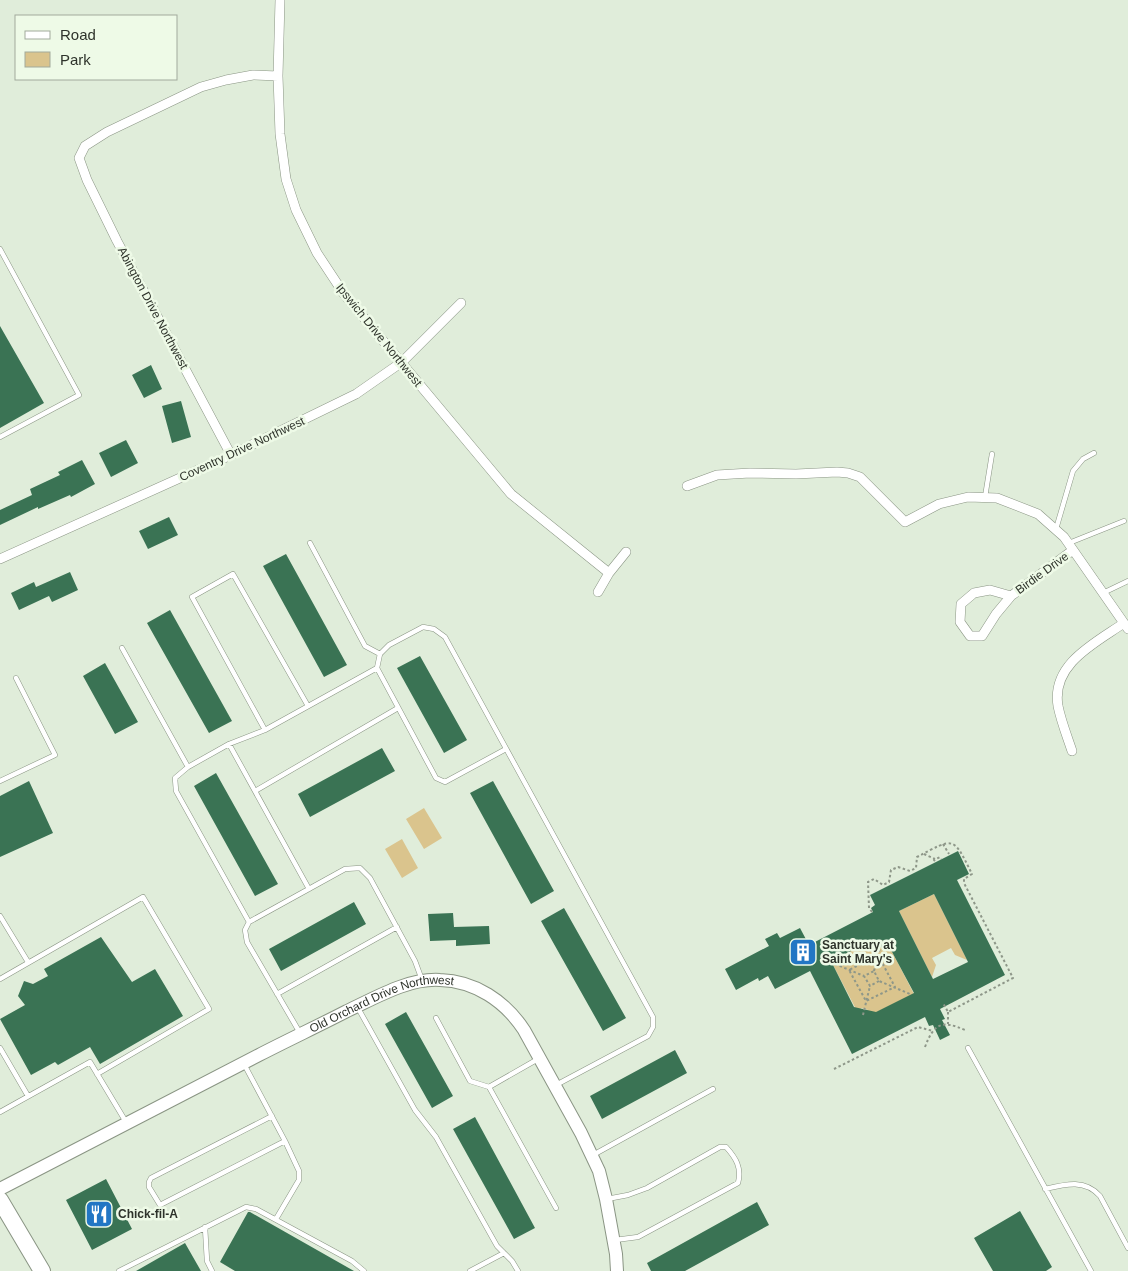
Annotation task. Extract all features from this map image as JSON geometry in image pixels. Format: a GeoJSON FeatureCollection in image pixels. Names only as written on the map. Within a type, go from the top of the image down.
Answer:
{"type":"FeatureCollection","features":[{"type":"Feature","properties":{"kind":"highway"},"geometry":{"type":"LineString","coordinates":[[0,1200],[42,1271]]}},
{"type":"Feature","properties":{"kind":"street","name":"Ipswich Drive Northwest"},"geometry":{"type":"LineString","coordinates":[[280,0],[278,76],[280,134],[286,179],[296,210],[316,253],[344,294],[511,494],[609,573]]}},
{"type":"Feature","properties":{"kind":"street","name":"Abington Drive Northwest"},"geometry":{"type":"LineString","coordinates":[[231,455],[117,241],[87,180],[79,158],[85,146],[107,132],[201,87],[253,75],[278,76]]}},
{"type":"Feature","properties":{"kind":"street","name":"Coventry Drive Northwest"},"geometry":{"type":"LineString","coordinates":[[0,559],[231,455],[356,394],[402,362],[461,303]]}},
{"type":"Feature","properties":{"kind":"street"},"geometry":{"type":"LineString","coordinates":[[687,486],[717,475],[750,472],[796,474],[848,473],[860,477],[905,522],[939,504],[968,497],[997,498],[1038,514],[1071,547],[1126,626],[1074,658],[1067,666],[1057,688],[1058,706],[1072,751]]}},
{"type":"Feature","properties":{"kind":"street","name":"Birdie Drive"},"geometry":{"type":"LineString","coordinates":[[1011,596],[990,590],[974,593],[961,604],[960,622],[970,636],[982,636],[996,614],[1011,596],[1071,547]]}},
{"type":"Feature","properties":{"kind":"street"},"geometry":{"type":"LineString","coordinates":[[598,592],[609,573],[626,552]]}},
{"type":"Feature","properties":{"kind":"street","name":"Old Orchard Drive Northwest"},"geometry":{"type":"LineString","coordinates":[[0,1189],[358,1006],[406,985],[423,981],[457,982],[474,987],[491,996],[514,1015],[540,1058],[599,1172],[614,1240],[617,1271]]}},
{"type":"Feature","properties":{"kind":"lane"},"geometry":{"type":"LineString","coordinates":[[0,249],[79,394],[0,437]]}},
{"type":"Feature","properties":{"kind":"lane"},"geometry":{"type":"LineString","coordinates":[[1056,530],[1073,471],[1082,459],[1094,453]]}},
{"type":"Feature","properties":{"kind":"lane"},"geometry":{"type":"LineString","coordinates":[[985,497],[992,454]]}},
{"type":"Feature","properties":{"kind":"lane"},"geometry":{"type":"LineString","coordinates":[[1071,547],[1124,521]]}},
{"type":"Feature","properties":{"kind":"lane"},"geometry":{"type":"LineString","coordinates":[[310,543],[365,646],[380,654]]}},
{"type":"Feature","properties":{"kind":"lane"},"geometry":{"type":"LineString","coordinates":[[265,730],[192,597],[200,592],[233,574],[308,706]]}},
{"type":"Feature","properties":{"kind":"lane"},"geometry":{"type":"LineString","coordinates":[[1103,594],[1128,581]]}},
{"type":"Feature","properties":{"kind":"lane"},"geometry":{"type":"LineString","coordinates":[[506,749],[445,782],[436,778],[377,668],[380,654],[389,645],[423,627],[434,629],[445,637],[652,1017],[653,1027],[648,1036],[555,1086]]}},
{"type":"Feature","properties":{"kind":"lane"},"geometry":{"type":"LineString","coordinates":[[122,648],[188,767]]}},
{"type":"Feature","properties":{"kind":"lane"},"geometry":{"type":"LineString","coordinates":[[249,922],[176,791],[175,778],[188,767],[229,744],[265,730],[377,668]]}},
{"type":"Feature","properties":{"kind":"lane"},"geometry":{"type":"LineString","coordinates":[[0,781],[55,755],[16,678]]}},
{"type":"Feature","properties":{"kind":"lane"},"geometry":{"type":"LineString","coordinates":[[255,791],[398,708]]}},
{"type":"Feature","properties":{"kind":"lane"},"geometry":{"type":"LineString","coordinates":[[229,744],[309,889]]}},
{"type":"Feature","properties":{"kind":"lane"},"geometry":{"type":"LineString","coordinates":[[300,1034],[247,942],[245,930],[249,922],[345,869],[360,868],[370,878],[415,961],[423,981]]}},
{"type":"Feature","properties":{"kind":"lane"},"geometry":{"type":"LineString","coordinates":[[0,979],[143,896],[209,1009],[97,1074]]}},
{"type":"Feature","properties":{"kind":"lane"},"geometry":{"type":"LineString","coordinates":[[0,916],[28,962]]}},
{"type":"Feature","properties":{"kind":"lane"},"geometry":{"type":"LineString","coordinates":[[277,994],[397,928]]}},
{"type":"Feature","properties":{"kind":"lane"},"geometry":{"type":"LineString","coordinates":[[358,1006],[415,1110],[436,1137],[497,1246],[512,1261],[518,1271]]}},
{"type":"Feature","properties":{"kind":"lane"},"geometry":{"type":"LineString","coordinates":[[436,1018],[470,1081],[489,1086],[540,1058]]}},
{"type":"Feature","properties":{"kind":"lane"},"geometry":{"type":"LineString","coordinates":[[0,1048],[28,1096]]}},
{"type":"Feature","properties":{"kind":"lane"},"geometry":{"type":"LineString","coordinates":[[968,1048],[1091,1271]]}},
{"type":"Feature","properties":{"kind":"lane"},"geometry":{"type":"LineString","coordinates":[[0,1112],[90,1062],[127,1124]]}},
{"type":"Feature","properties":{"kind":"lane"},"geometry":{"type":"LineString","coordinates":[[244,1063],[299,1171],[299,1180],[276,1219]]}},
{"type":"Feature","properties":{"kind":"lane"},"geometry":{"type":"LineString","coordinates":[[489,1086],[556,1208]]}},
{"type":"Feature","properties":{"kind":"lane"},"geometry":{"type":"LineString","coordinates":[[592,1156],[713,1089]]}},
{"type":"Feature","properties":{"kind":"lane"},"geometry":{"type":"LineString","coordinates":[[272,1116],[151,1178],[148,1182],[149,1187],[160,1205],[285,1141]]}},
{"type":"Feature","properties":{"kind":"lane"},"geometry":{"type":"LineString","coordinates":[[606,1199],[628,1195],[647,1188],[720,1147],[726,1147],[738,1163],[740,1175],[738,1183],[638,1237],[614,1240]]}},
{"type":"Feature","properties":{"kind":"lane"},"geometry":{"type":"LineString","coordinates":[[1046,1188],[1072,1183],[1085,1185],[1095,1190],[1128,1248]]}},
{"type":"Feature","properties":{"kind":"lane"},"geometry":{"type":"LineString","coordinates":[[119,1271],[246,1207],[256,1209],[276,1219],[352,1261],[364,1271]]}},
{"type":"Feature","properties":{"kind":"lane"},"geometry":{"type":"LineString","coordinates":[[205,1227],[207,1261],[212,1271]]}},
{"type":"Feature","properties":{"kind":"lane"},"geometry":{"type":"LineString","coordinates":[[470,1271],[504,1253]]}},
{"type":"Feature","properties":{"kind":"path"},"geometry":{"type":"LineString","coordinates":[[872,912],[869,908],[868,882],[874,879],[883,885],[889,882],[891,870],[898,867],[910,871],[916,868],[917,857],[943,844],[952,843],[960,850],[972,874],[964,879],[964,883],[1013,978],[948,1012]]}},
{"type":"Feature","properties":{"kind":"path"},"geometry":{"type":"LineString","coordinates":[[943,844],[949,854]]}},
{"type":"Feature","properties":{"kind":"path"},"geometry":{"type":"LineString","coordinates":[[923,854],[935,860],[941,858]]}},
{"type":"Feature","properties":{"kind":"path"},"geometry":{"type":"LineString","coordinates":[[879,982],[874,971],[882,940]]}},
{"type":"Feature","properties":{"kind":"path"},"geometry":{"type":"LineString","coordinates":[[849,970],[878,955]]}},
{"type":"Feature","properties":{"kind":"path"},"geometry":{"type":"LineString","coordinates":[[878,955],[895,987]]}},
{"type":"Feature","properties":{"kind":"path"},"geometry":{"type":"LineString","coordinates":[[834,964],[864,976],[870,986],[863,1015]]}},
{"type":"Feature","properties":{"kind":"path"},"geometry":{"type":"LineString","coordinates":[[849,970],[866,1001]]}},
{"type":"Feature","properties":{"kind":"path"},"geometry":{"type":"LineString","coordinates":[[864,976],[874,971]]}},
{"type":"Feature","properties":{"kind":"path"},"geometry":{"type":"LineString","coordinates":[[870,986],[879,982],[910,994]]}},
{"type":"Feature","properties":{"kind":"path"},"geometry":{"type":"LineString","coordinates":[[866,1001],[895,987]]}},
{"type":"Feature","properties":{"kind":"path"},"geometry":{"type":"LineString","coordinates":[[943,1003],[948,1012],[948,1024]]}},
{"type":"Feature","properties":{"kind":"path"},"geometry":{"type":"LineString","coordinates":[[925,1047],[932,1031],[938,1026],[948,1024],[965,1030]]}},
{"type":"Feature","properties":{"kind":"path"},"geometry":{"type":"LineString","coordinates":[[834,1069],[918,1027],[932,1031]]}},
{"type":"Feature","properties":{"kind":"green space"},"geometry":{"type":"Polygon","coordinates":[[[424,808],[442,838],[424,849],[406,819],[424,808]]]}},
{"type":"Feature","properties":{"kind":"green space"},"geometry":{"type":"Polygon","coordinates":[[[402,839],[418,868],[402,878],[385,849],[402,839]]]}},
{"type":"Feature","properties":{"kind":"green space"},"geometry":{"type":"Polygon","coordinates":[[[934,894],[967,960],[955,955],[951,948],[932,958],[936,965],[932,977],[899,911],[934,894]]]}},
{"type":"Feature","properties":{"kind":"green space"},"geometry":{"type":"Polygon","coordinates":[[[879,937],[886,940],[914,994],[867,1017],[868,1010],[861,1008],[859,1015],[831,961],[879,937]]]}},
{"type":"Feature","properties":{"kind":"building"},"geometry":{"type":"Polygon","coordinates":[[[0,326],[44,403],[0,428],[0,326]]]}},
{"type":"Feature","properties":{"kind":"building"},"geometry":{"type":"Polygon","coordinates":[[[151,365],[162,389],[144,398],[132,375],[151,365]]]}},
{"type":"Feature","properties":{"kind":"building"},"geometry":{"type":"Polygon","coordinates":[[[181,401],[191,437],[172,443],[162,406],[181,401]]]}},
{"type":"Feature","properties":{"kind":"building"},"geometry":{"type":"Polygon","coordinates":[[[126,440],[138,463],[111,477],[99,453],[126,440]]]}},
{"type":"Feature","properties":{"kind":"building"},"geometry":{"type":"Polygon","coordinates":[[[82,460],[95,484],[71,497],[70,495],[38,509],[38,507],[0,525],[0,510],[32,495],[30,489],[60,475],[58,472],[82,460]]]}},
{"type":"Feature","properties":{"kind":"building"},"geometry":{"type":"Polygon","coordinates":[[[169,517],[178,535],[148,549],[139,531],[169,517]]]}},
{"type":"Feature","properties":{"kind":"building"},"geometry":{"type":"Polygon","coordinates":[[[286,554],[347,665],[324,677],[263,566],[286,554]]]}},
{"type":"Feature","properties":{"kind":"building"},"geometry":{"type":"Polygon","coordinates":[[[70,572],[78,590],[52,602],[49,596],[19,610],[11,593],[34,582],[36,587],[70,572]]]}},
{"type":"Feature","properties":{"kind":"building"},"geometry":{"type":"Polygon","coordinates":[[[170,610],[232,721],[209,733],[147,623],[170,610]]]}},
{"type":"Feature","properties":{"kind":"building"},"geometry":{"type":"Polygon","coordinates":[[[420,656],[467,740],[444,753],[397,668],[420,656]]]}},
{"type":"Feature","properties":{"kind":"building"},"geometry":{"type":"Polygon","coordinates":[[[105,663],[138,722],[115,734],[83,676],[105,663]]]}},
{"type":"Feature","properties":{"kind":"building"},"geometry":{"type":"Polygon","coordinates":[[[382,748],[395,771],[310,817],[298,794],[382,748]]]}},
{"type":"Feature","properties":{"kind":"building"},"geometry":{"type":"Polygon","coordinates":[[[216,773],[278,884],[255,896],[194,786],[216,773]]]}},
{"type":"Feature","properties":{"kind":"building"},"geometry":{"type":"Polygon","coordinates":[[[29,781],[53,833],[0,857],[0,796],[29,781]]]}},
{"type":"Feature","properties":{"kind":"building"},"geometry":{"type":"Polygon","coordinates":[[[493,781],[554,891],[531,904],[470,793],[493,781]]]}},
{"type":"Feature","properties":{"kind":"building","name":"Sanctuary at Saint Mary's"},"geometry":{"type":"Polygon","coordinates":[[[958,851],[969,874],[957,880],[1005,975],[940,1009],[945,1019],[942,1020],[950,1035],[940,1040],[933,1025],[929,1026],[925,1017],[852,1054],[810,971],[775,989],[768,976],[759,981],[758,978],[736,990],[725,969],[769,946],[765,939],[777,933],[780,938],[800,928],[809,945],[873,912],[871,908],[875,905],[870,895],[958,851]],[[934,894],[899,911],[933,979],[968,962],[934,894]],[[867,943],[831,961],[854,1007],[876,1012],[914,993],[891,950],[867,943]]]}},
{"type":"Feature","properties":{"kind":"building"},"geometry":{"type":"Polygon","coordinates":[[[354,902],[366,924],[281,971],[269,949],[354,902]]]}},
{"type":"Feature","properties":{"kind":"building"},"geometry":{"type":"Polygon","coordinates":[[[564,908],[626,1018],[603,1031],[541,921],[564,908]]]}},
{"type":"Feature","properties":{"kind":"building"},"geometry":{"type":"Polygon","coordinates":[[[453,913],[454,927],[489,926],[490,944],[456,946],[456,940],[430,941],[428,914],[453,913]]]}},
{"type":"Feature","properties":{"kind":"building"},"geometry":{"type":"Polygon","coordinates":[[[101,937],[132,982],[155,969],[183,1016],[100,1064],[90,1047],[58,1065],[55,1062],[31,1075],[0,1019],[25,1005],[18,996],[24,981],[33,984],[48,976],[44,969],[101,937]]]}},
{"type":"Feature","properties":{"kind":"building"},"geometry":{"type":"Polygon","coordinates":[[[406,1012],[453,1096],[432,1108],[385,1024],[406,1012]]]}},
{"type":"Feature","properties":{"kind":"building"},"geometry":{"type":"Polygon","coordinates":[[[675,1050],[687,1073],[602,1119],[590,1096],[675,1050]]]}},
{"type":"Feature","properties":{"kind":"building"},"geometry":{"type":"Polygon","coordinates":[[[475,1117],[535,1228],[514,1239],[453,1129],[475,1117]]]}},
{"type":"Feature","properties":{"kind":"building","name":"Chick-fil-A"},"geometry":{"type":"Polygon","coordinates":[[[106,1179],[132,1229],[92,1250],[66,1200],[106,1179]]]}},
{"type":"Feature","properties":{"kind":"building"},"geometry":{"type":"Polygon","coordinates":[[[757,1202],[769,1225],[685,1271],[651,1271],[647,1263],[757,1202]]]}},
{"type":"Feature","properties":{"kind":"building"},"geometry":{"type":"Polygon","coordinates":[[[1020,1211],[1052,1267],[1046,1271],[993,1271],[974,1238],[1020,1211]]]}},
{"type":"Feature","properties":{"kind":"building"},"geometry":{"type":"Polygon","coordinates":[[[248,1212],[354,1271],[235,1271],[220,1262],[248,1212]]]}},
{"type":"Feature","properties":{"kind":"building"},"geometry":{"type":"Polygon","coordinates":[[[185,1243],[201,1271],[136,1271],[185,1243]]]}},
{"type":"Feature","properties":{"kind":"place","name":"Sanctuary at Saint Mary's"},"geometry":{"type":"Point","coordinates":[803,952]}},
{"type":"Feature","properties":{"kind":"place","name":"Chick-fil-A"},"geometry":{"type":"Point","coordinates":[99,1214]}}]}
